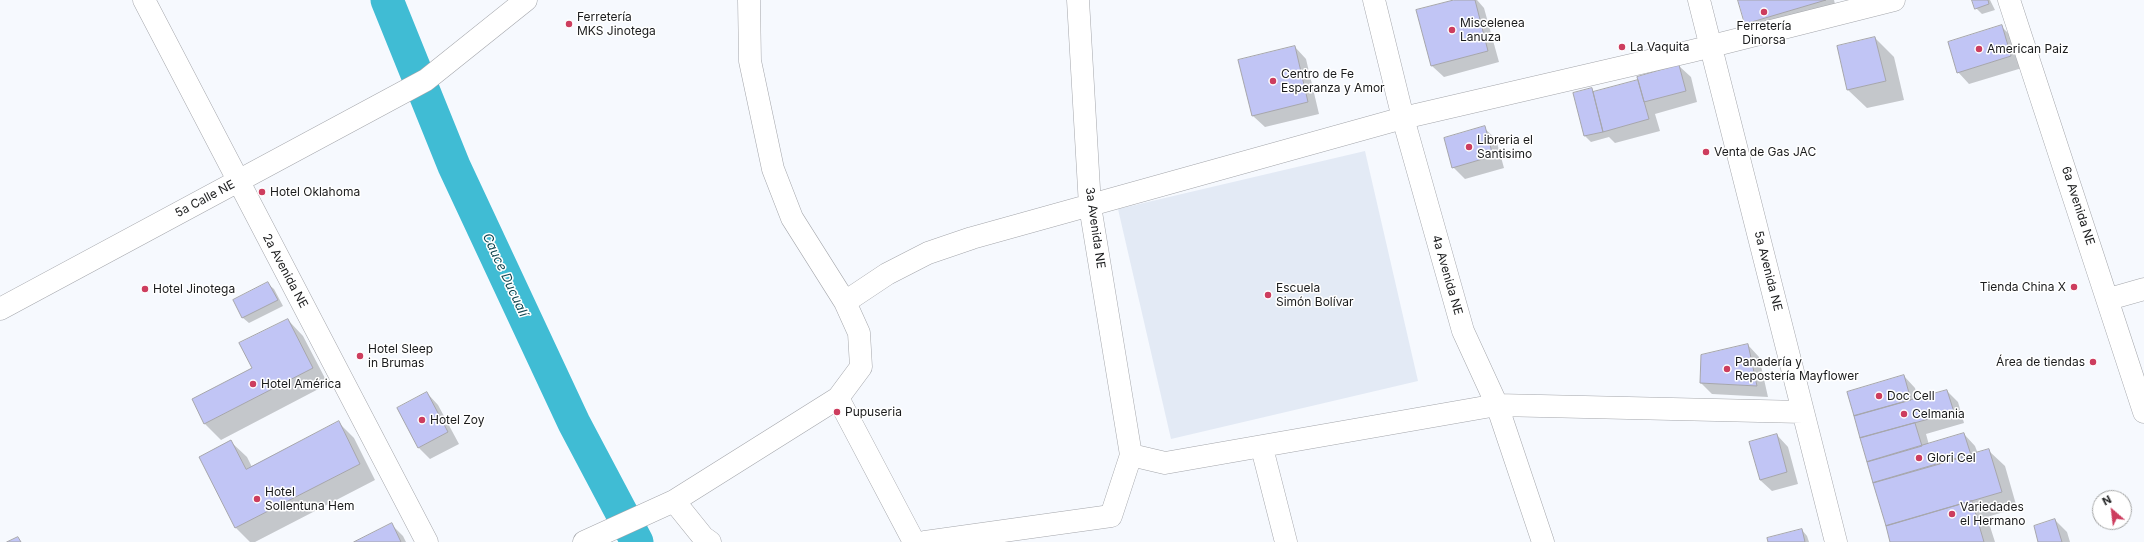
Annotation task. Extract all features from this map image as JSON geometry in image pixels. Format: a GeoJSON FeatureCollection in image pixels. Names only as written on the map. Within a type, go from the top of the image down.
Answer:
{"type":"FeatureCollection","features":[{"type":"Feature","properties":{"kind":"street","name":"2a Avenida NE"},"geometry":{"type":"LineString","coordinates":[[144,0],[426,542]]}},
{"type":"Feature","properties":{"kind":"street","name":"5a Calle NE"},"geometry":{"type":"LineString","coordinates":[[0,309],[418,85],[526,0]]}},
{"type":"Feature","properties":{"kind":"street"},"geometry":{"type":"LineString","coordinates":[[584,542],[674,501],[838,398],[861,367],[859,333],[845,302],[792,218],[773,169],[750,61],[749,0]]}},
{"type":"Feature","properties":{"kind":"street","name":"3a Avenida NE"},"geometry":{"type":"LineString","coordinates":[[1078,0],[1090,206],[1131,455]]}},
{"type":"Feature","properties":{"kind":"street","name":"4a Avenida NE"},"geometry":{"type":"LineString","coordinates":[[1374,0],[1403,118],[1462,331],[1497,405],[1543,542]]}},
{"type":"Feature","properties":{"kind":"street","name":"5a Avenida NE"},"geometry":{"type":"LineString","coordinates":[[1699,0],[1712,46],[1836,542]]}},
{"type":"Feature","properties":{"kind":"street"},"geometry":{"type":"LineString","coordinates":[[845,302],[887,274],[928,253],[972,238],[1403,118],[1712,46],[1894,0]]}},
{"type":"Feature","properties":{"kind":"street","name":"6a Avenida NE"},"geometry":{"type":"LineString","coordinates":[[2010,0],[2109,299],[2144,412]]}},
{"type":"Feature","properties":{"kind":"street"},"geometry":{"type":"LineString","coordinates":[[2109,299],[2144,288]]}},
{"type":"Feature","properties":{"kind":"street"},"geometry":{"type":"LineString","coordinates":[[838,398],[914,542]]}},
{"type":"Feature","properties":{"kind":"street"},"geometry":{"type":"LineString","coordinates":[[925,542],[1111,516],[1131,455],[1165,463],[1262,448],[1497,405],[1803,412]]}},
{"type":"Feature","properties":{"kind":"street"},"geometry":{"type":"LineString","coordinates":[[1262,448],[1286,542]]}},
{"type":"Feature","properties":{"kind":"street"},"geometry":{"type":"LineString","coordinates":[[674,501],[702,537],[710,542]]}},
{"type":"Feature","properties":{"kind":"shaded area","name":"Escuela Simón Bolívar"},"geometry":{"type":"Polygon","coordinates":[[[1365,151],[1418,381],[1171,439],[1118,209],[1365,151]]]}},
{"type":"Feature","properties":{"kind":"building","name":"Miscelenea Lanuza"},"geometry":{"type":"Polygon","coordinates":[[[1454,0],[1475,0],[1488,51],[1431,66],[1416,10],[1454,0]]]}},
{"type":"Feature","properties":{"kind":"building","name":"Ferretería Dinorsa"},"geometry":{"type":"Polygon","coordinates":[[[1738,0],[1826,0],[1745,24],[1738,0]]]}},
{"type":"Feature","properties":{"kind":"building"},"geometry":{"type":"Polygon","coordinates":[[[1972,0],[1988,0],[1989,4],[1975,9],[1972,0]]]}},
{"type":"Feature","properties":{"kind":"building","name":"American Paiz"},"geometry":{"type":"Polygon","coordinates":[[[2002,25],[2011,56],[1957,73],[1948,42],[2002,25]]]}},
{"type":"Feature","properties":{"kind":"building"},"geometry":{"type":"Polygon","coordinates":[[[1875,37],[1886,81],[1847,90],[1837,46],[1875,37]]]}},
{"type":"Feature","properties":{"kind":"building","name":"Centro de Fe Esperanza y Amor"},"geometry":{"type":"Polygon","coordinates":[[[1295,46],[1308,102],[1252,116],[1238,60],[1295,46]]]}},
{"type":"Feature","properties":{"kind":"building"},"geometry":{"type":"Polygon","coordinates":[[[1679,65],[1686,91],[1644,102],[1637,77],[1679,65]]]}},
{"type":"Feature","properties":{"kind":"building"},"geometry":{"type":"Polygon","coordinates":[[[1638,80],[1649,119],[1603,132],[1593,92],[1638,80]]]}},
{"type":"Feature","properties":{"kind":"building"},"geometry":{"type":"Polygon","coordinates":[[[1592,88],[1603,132],[1584,136],[1573,93],[1592,88]]]}},
{"type":"Feature","properties":{"kind":"building","name":"Libreria el Santisimo"},"geometry":{"type":"Polygon","coordinates":[[[1485,126],[1493,156],[1452,168],[1444,138],[1485,126]]]}},
{"type":"Feature","properties":{"kind":"building"},"geometry":{"type":"Polygon","coordinates":[[[268,282],[278,300],[242,318],[233,300],[268,282]]]}},
{"type":"Feature","properties":{"kind":"building","name":"Hotel América"},"geometry":{"type":"Polygon","coordinates":[[[288,319],[313,368],[204,424],[192,399],[252,368],[239,343],[288,319]]]}},
{"type":"Feature","properties":{"kind":"building","name":"Panadería y Repostería Mayflower"},"geometry":{"type":"Polygon","coordinates":[[[1748,344],[1757,386],[1700,383],[1701,355],[1748,344]]]}},
{"type":"Feature","properties":{"kind":"building","name":"Doc Cell"},"geometry":{"type":"Polygon","coordinates":[[[1904,375],[1911,400],[1854,416],[1847,392],[1904,375]]]}},
{"type":"Feature","properties":{"kind":"building","name":"Celmania"},"geometry":{"type":"Polygon","coordinates":[[[1947,390],[1954,412],[1860,438],[1854,416],[1947,390]]]}},
{"type":"Feature","properties":{"kind":"building","name":"Hotel Zoy"},"geometry":{"type":"Polygon","coordinates":[[[427,392],[448,432],[418,448],[397,408],[427,392]]]}},
{"type":"Feature","properties":{"kind":"building","name":"Hotel Sollentuna Hem"},"geometry":{"type":"Polygon","coordinates":[[[339,421],[360,464],[235,528],[199,457],[231,440],[246,469],[339,421]]]}},
{"type":"Feature","properties":{"kind":"building"},"geometry":{"type":"Polygon","coordinates":[[[1915,423],[1922,446],[1867,462],[1860,438],[1915,423]]]}},
{"type":"Feature","properties":{"kind":"building","name":"Glori Cel"},"geometry":{"type":"Polygon","coordinates":[[[1964,433],[1971,455],[1873,483],[1867,462],[1964,433]]]}},
{"type":"Feature","properties":{"kind":"building"},"geometry":{"type":"Polygon","coordinates":[[[1777,434],[1787,472],[1760,480],[1749,442],[1777,434]]]}},
{"type":"Feature","properties":{"kind":"building"},"geometry":{"type":"Polygon","coordinates":[[[1989,449],[2002,492],[1886,526],[1873,483],[1989,449]]]}},
{"type":"Feature","properties":{"kind":"building","name":"Variedades el Hermano"},"geometry":{"type":"Polygon","coordinates":[[[1972,501],[1984,542],[1890,542],[1886,526],[1972,501]]]}},
{"type":"Feature","properties":{"kind":"building"},"geometry":{"type":"Polygon","coordinates":[[[2055,519],[2062,542],[2038,542],[2034,526],[2055,519]]]}},
{"type":"Feature","properties":{"kind":"building"},"geometry":{"type":"Polygon","coordinates":[[[392,523],[401,542],[354,542],[392,523]]]}},
{"type":"Feature","properties":{"kind":"building"},"geometry":{"type":"Polygon","coordinates":[[[1802,529],[1805,542],[1768,542],[1767,538],[1802,529]]]}},
{"type":"Feature","properties":{"kind":"building"},"geometry":{"type":"Polygon","coordinates":[[[18,537],[21,542],[7,542],[18,537]]]}},
{"type":"Feature","properties":{"kind":"waterway","name":"Cauce Ducualí"},"geometry":{"type":"LineString","coordinates":[[387,0],[454,166],[574,423],[637,542]]}},
{"type":"Feature","properties":{"kind":"place","name":"Ferretería Dinorsa"},"geometry":{"type":"Point","coordinates":[1764,12]}},
{"type":"Feature","properties":{"kind":"place","name":"Ferretería MKS Jinotega"},"geometry":{"type":"Point","coordinates":[569,24]}},
{"type":"Feature","properties":{"kind":"place","name":"Miscelenea Lanuza"},"geometry":{"type":"Point","coordinates":[1452,30]}},
{"type":"Feature","properties":{"kind":"place","name":"La Vaquita"},"geometry":{"type":"Point","coordinates":[1622,47]}},
{"type":"Feature","properties":{"kind":"place","name":"American Paiz"},"geometry":{"type":"Point","coordinates":[1979,49]}},
{"type":"Feature","properties":{"kind":"place","name":"Centro de Fe Esperanza y Amor"},"geometry":{"type":"Point","coordinates":[1273,81]}},
{"type":"Feature","properties":{"kind":"place","name":"Libreria el Santisimo"},"geometry":{"type":"Point","coordinates":[1469,147]}},
{"type":"Feature","properties":{"kind":"place","name":"Venta de Gas JAC"},"geometry":{"type":"Point","coordinates":[1706,152]}},
{"type":"Feature","properties":{"kind":"place","name":"Hotel Oklahoma"},"geometry":{"type":"Point","coordinates":[262,192]}},
{"type":"Feature","properties":{"kind":"place","name":"Tienda China X"},"geometry":{"type":"Point","coordinates":[2074,287]}},
{"type":"Feature","properties":{"kind":"place","name":"Hotel Jinotega"},"geometry":{"type":"Point","coordinates":[145,289]}},
{"type":"Feature","properties":{"kind":"place","name":"Escuela Simón Bolívar"},"geometry":{"type":"Point","coordinates":[1268,295]}},
{"type":"Feature","properties":{"kind":"place","name":"Hotel Sleep in Brumas"},"geometry":{"type":"Point","coordinates":[360,356]}},
{"type":"Feature","properties":{"kind":"place","name":"Área de tiendas"},"geometry":{"type":"Point","coordinates":[2093,362]}},
{"type":"Feature","properties":{"kind":"place","name":"Panadería y Repostería Mayflower"},"geometry":{"type":"Point","coordinates":[1727,369]}},
{"type":"Feature","properties":{"kind":"place","name":"Hotel América"},"geometry":{"type":"Point","coordinates":[253,384]}},
{"type":"Feature","properties":{"kind":"place","name":"Doc Cell"},"geometry":{"type":"Point","coordinates":[1879,396]}},
{"type":"Feature","properties":{"kind":"place","name":"Pupuseria"},"geometry":{"type":"Point","coordinates":[837,412]}},
{"type":"Feature","properties":{"kind":"place","name":"Celmania"},"geometry":{"type":"Point","coordinates":[1904,414]}},
{"type":"Feature","properties":{"kind":"place","name":"Hotel Zoy"},"geometry":{"type":"Point","coordinates":[422,420]}},
{"type":"Feature","properties":{"kind":"place","name":"Glori Cel"},"geometry":{"type":"Point","coordinates":[1919,458]}},
{"type":"Feature","properties":{"kind":"place","name":"Hotel Sollentuna Hem"},"geometry":{"type":"Point","coordinates":[257,499]}},
{"type":"Feature","properties":{"kind":"place","name":"Variedades el Hermano"},"geometry":{"type":"Point","coordinates":[1952,514]}}]}
